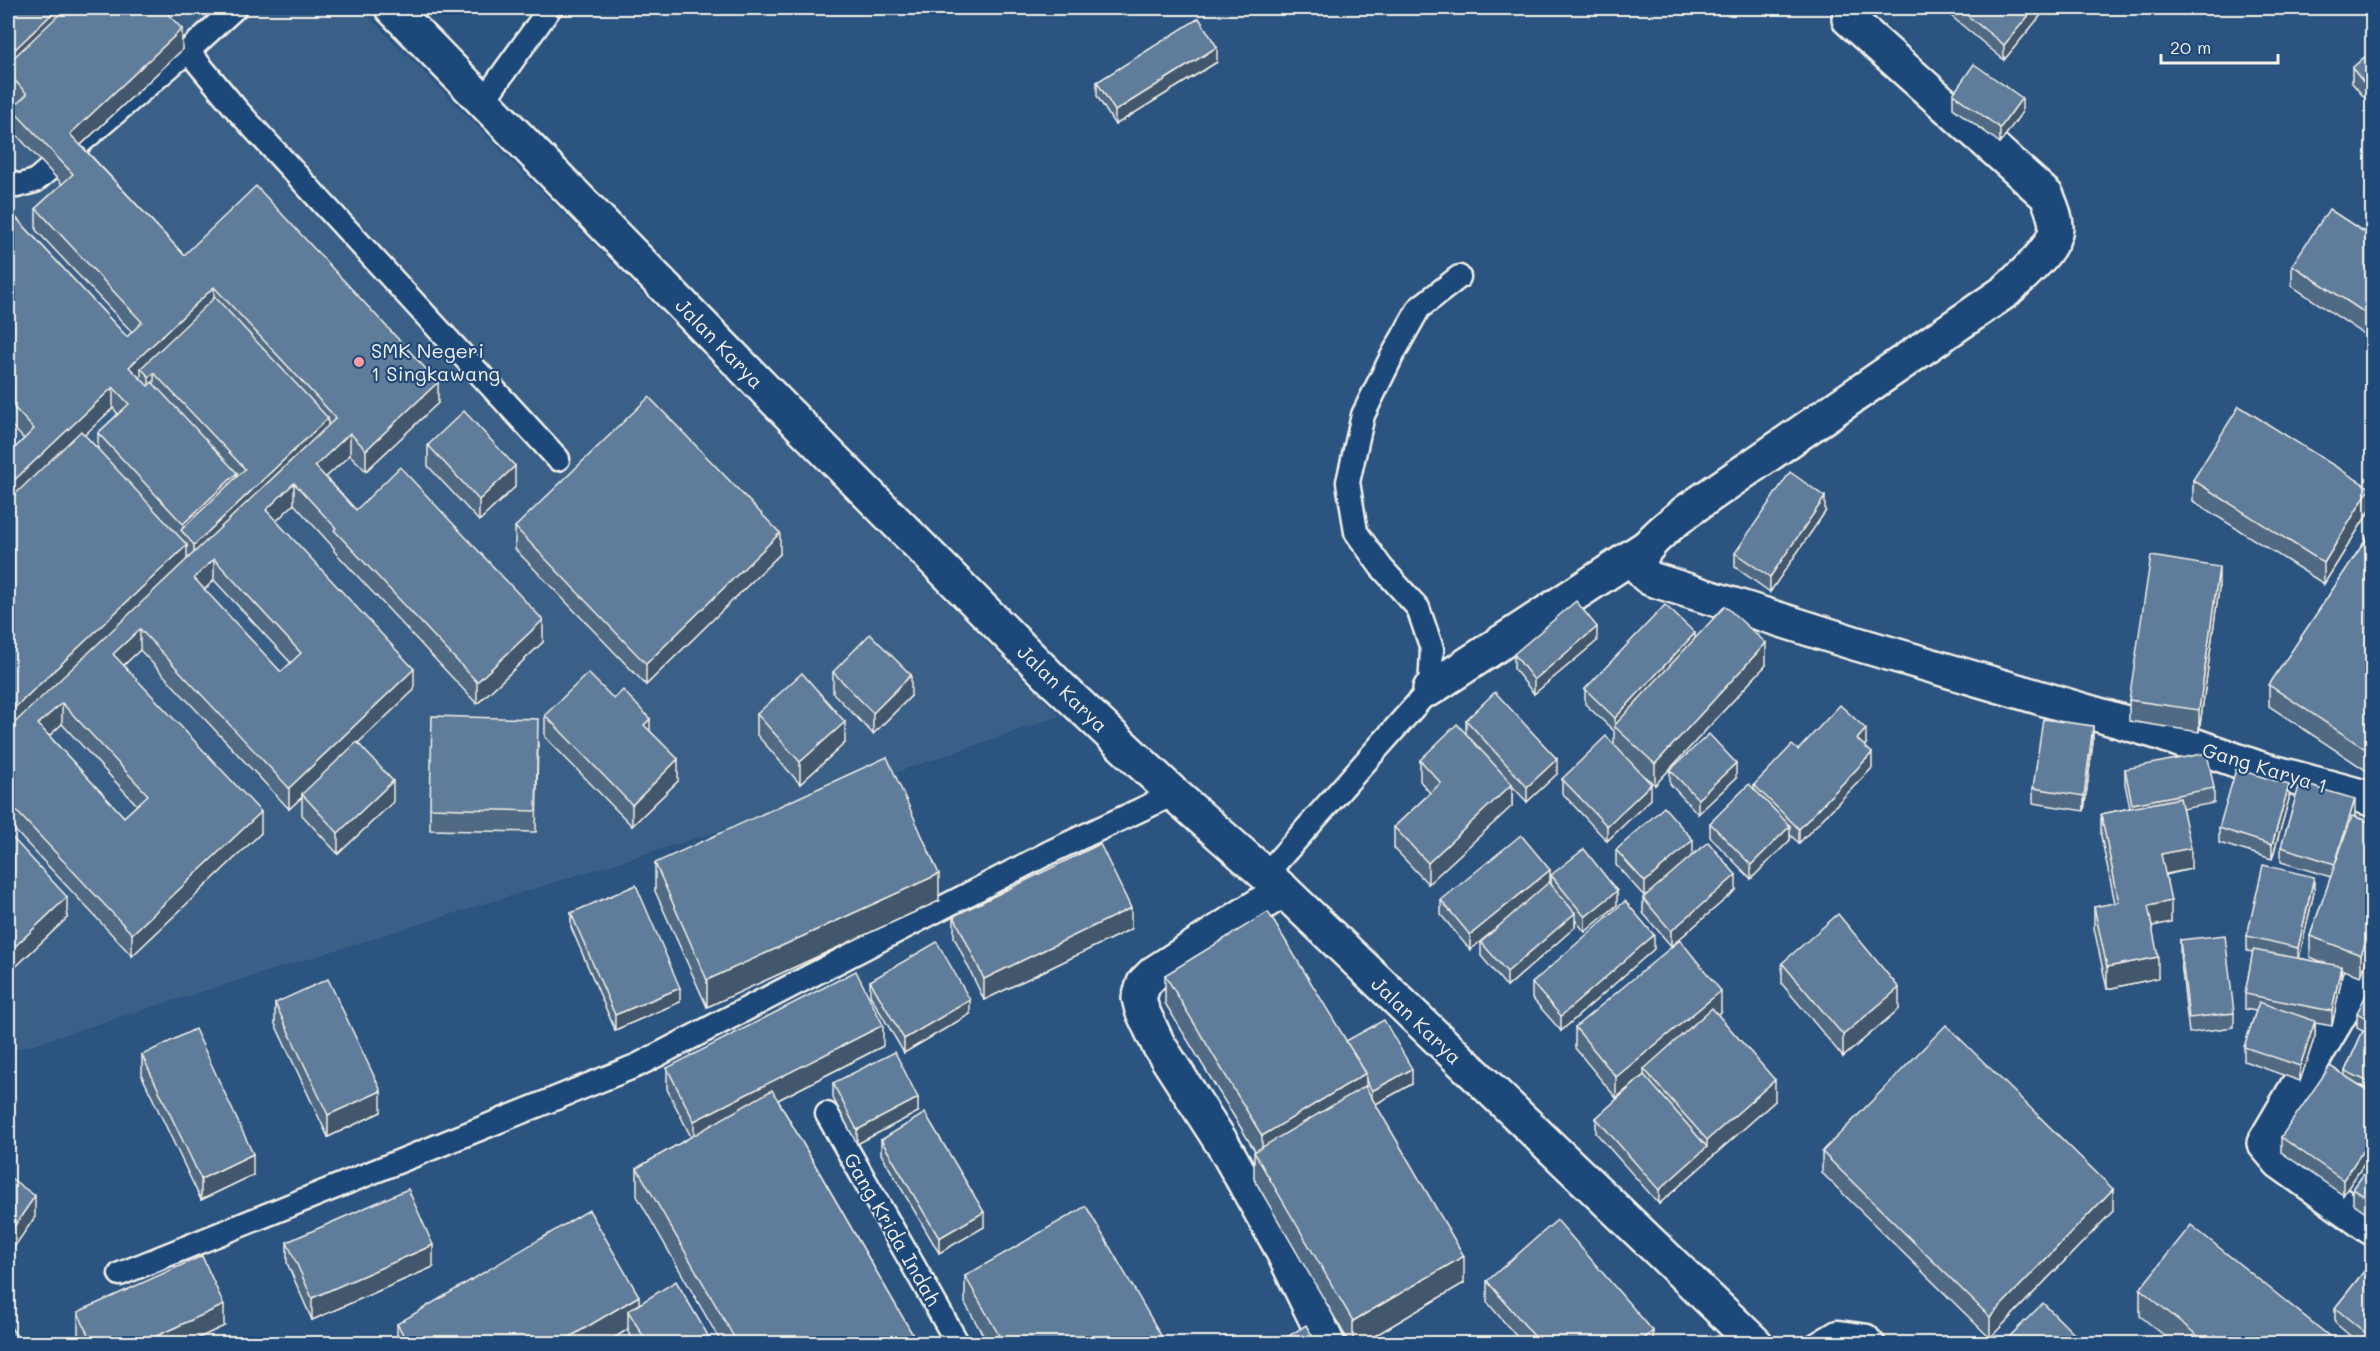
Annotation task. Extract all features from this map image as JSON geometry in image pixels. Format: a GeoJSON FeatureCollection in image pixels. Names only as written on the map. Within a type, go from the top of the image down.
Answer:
{"type":"FeatureCollection","features":[{"type":"Feature","properties":{"kind":"street","name":"Jalan Karya"},"geometry":{"type":"LineString","coordinates":[[392,8],[831,457],[1057,684],[1174,794],[1275,882],[1755,1343]]}},
{"type":"Feature","properties":{"kind":"street"},"geometry":{"type":"LineString","coordinates":[[1430,689],[1648,546],[1688,511],[2006,291],[2049,246],[2056,229],[2054,213],[2047,196],[1849,19]]}},
{"type":"Feature","properties":{"kind":"street","name":"Gang Karya 1"},"geometry":{"type":"LineString","coordinates":[[1648,546],[1644,550],[1640,564],[1643,574],[1651,579],[1854,644],[2157,732],[2258,768],[2373,799]]}},
{"type":"Feature","properties":{"kind":"street"},"geometry":{"type":"LineString","coordinates":[[1275,882],[1154,973],[1144,983],[1139,998],[1142,1010],[1158,1044],[1226,1148],[1279,1244],[1328,1344]]}},
{"type":"Feature","properties":{"kind":"street"},"geometry":{"type":"LineString","coordinates":[[2373,953],[2358,983],[2264,1143],[2280,1162],[2373,1228]]}},
{"type":"Feature","properties":{"kind":"lane"},"geometry":{"type":"LineString","coordinates":[[8,181],[17,186],[35,181],[235,8]]}},
{"type":"Feature","properties":{"kind":"lane"},"geometry":{"type":"LineString","coordinates":[[484,100],[550,8]]}},
{"type":"Feature","properties":{"kind":"lane"},"geometry":{"type":"LineString","coordinates":[[188,51],[237,110],[558,459]]}},
{"type":"Feature","properties":{"kind":"lane"},"geometry":{"type":"LineString","coordinates":[[1275,882],[1430,689],[1432,649],[1418,608],[1381,567],[1356,532],[1348,482],[1363,415],[1391,358],[1419,308],[1459,277]]}},
{"type":"Feature","properties":{"kind":"lane"},"geometry":{"type":"LineString","coordinates":[[120,1274],[638,1065],[1050,852],[1174,794]]}},
{"type":"Feature","properties":{"kind":"lane","name":"Gang Krida Indah"},"geometry":{"type":"LineString","coordinates":[[827,1113],[958,1344]]}},
{"type":"Feature","properties":{"kind":"lane"},"geometry":{"type":"LineString","coordinates":[[1817,1344],[1837,1332],[1867,1336],[1874,1344]]}},
{"type":"Feature","properties":{"kind":"shaded area","name":"SMK Negeri 1 Singkawang"},"geometry":{"type":"Polygon","coordinates":[[[8,8],[360,8],[1060,716],[783,811],[8,1052],[8,8]]]}},
{"type":"Feature","properties":{"kind":"building"},"geometry":{"type":"Polygon","coordinates":[[[8,8],[58,8],[8,56],[8,8]]]}},
{"type":"Feature","properties":{"kind":"building"},"geometry":{"type":"Polygon","coordinates":[[[66,8],[162,8],[182,29],[70,134],[184,255],[256,186],[438,382],[366,450],[350,433],[315,466],[356,510],[400,467],[543,620],[477,682],[334,530],[336,528],[294,483],[266,510],[414,669],[289,788],[140,629],[113,654],[261,812],[132,934],[8,802],[8,729],[336,418],[214,287],[129,367],[148,386],[152,382],[237,473],[183,524],[98,433],[129,404],[113,387],[8,486],[8,455],[34,429],[8,401],[8,209],[127,337],[142,322],[36,208],[73,174],[12,109],[27,94],[8,73],[8,63],[66,8]],[[214,559],[194,578],[281,672],[301,653],[214,559]],[[62,703],[38,724],[124,817],[148,795],[62,703]]]}},
{"type":"Feature","properties":{"kind":"building"},"geometry":{"type":"Polygon","coordinates":[[[1958,8],[2035,8],[2004,45],[1958,8]]]}},
{"type":"Feature","properties":{"kind":"building"},"geometry":{"type":"Polygon","coordinates":[[[1199,18],[1217,47],[1115,111],[1097,82],[1199,18]]]}},
{"type":"Feature","properties":{"kind":"building"},"geometry":{"type":"Polygon","coordinates":[[[2373,50],[2373,94],[2352,68],[2373,50]]]}},
{"type":"Feature","properties":{"kind":"building"},"geometry":{"type":"Polygon","coordinates":[[[1974,64],[2022,98],[2000,128],[1953,94],[1974,64]]]}},
{"type":"Feature","properties":{"kind":"building"},"geometry":{"type":"Polygon","coordinates":[[[2329,209],[2373,238],[2373,318],[2292,265],[2329,209]]]}},
{"type":"Feature","properties":{"kind":"building"},"geometry":{"type":"Polygon","coordinates":[[[215,297],[328,418],[194,545],[181,530],[245,469],[154,373],[149,377],[141,368],[215,297]]]}},
{"type":"Feature","properties":{"kind":"building"},"geometry":{"type":"Polygon","coordinates":[[[649,397],[780,533],[646,664],[515,527],[649,397]]]}},
{"type":"Feature","properties":{"kind":"building"},"geometry":{"type":"Polygon","coordinates":[[[2239,406],[2370,488],[2324,563],[2193,480],[2239,406]]]}},
{"type":"Feature","properties":{"kind":"building"},"geometry":{"type":"Polygon","coordinates":[[[464,411],[515,466],[479,500],[428,445],[464,411]]]}},
{"type":"Feature","properties":{"kind":"building"},"geometry":{"type":"Polygon","coordinates":[[[81,431],[187,545],[8,714],[8,501],[81,431]]]}},
{"type":"Feature","properties":{"kind":"building"},"geometry":{"type":"Polygon","coordinates":[[[1790,472],[1825,497],[1770,577],[1735,553],[1790,472]]]}},
{"type":"Feature","properties":{"kind":"building"},"geometry":{"type":"Polygon","coordinates":[[[2373,529],[2373,754],[2269,685],[2373,529]]]}},
{"type":"Feature","properties":{"kind":"building"},"geometry":{"type":"Polygon","coordinates":[[[2151,556],[2219,567],[2199,710],[2129,700],[2151,556]]]}},
{"type":"Feature","properties":{"kind":"building"},"geometry":{"type":"Polygon","coordinates":[[[1576,601],[1597,627],[1534,680],[1514,654],[1576,601]]]}},
{"type":"Feature","properties":{"kind":"building"},"geometry":{"type":"Polygon","coordinates":[[[1665,605],[1695,633],[1615,718],[1585,689],[1665,605]]]}},
{"type":"Feature","properties":{"kind":"building"},"geometry":{"type":"Polygon","coordinates":[[[1725,606],[1766,643],[1655,764],[1614,726],[1725,606]]]}},
{"type":"Feature","properties":{"kind":"building"},"geometry":{"type":"Polygon","coordinates":[[[870,634],[911,675],[873,713],[833,672],[870,634]]]}},
{"type":"Feature","properties":{"kind":"building"},"geometry":{"type":"Polygon","coordinates":[[[588,673],[614,699],[623,690],[650,719],[644,725],[678,759],[632,805],[545,715],[588,673]]]}},
{"type":"Feature","properties":{"kind":"building"},"geometry":{"type":"Polygon","coordinates":[[[802,673],[845,722],[800,762],[757,714],[802,673]]]}},
{"type":"Feature","properties":{"kind":"building"},"geometry":{"type":"Polygon","coordinates":[[[1495,692],[1557,759],[1527,787],[1466,720],[1495,692]]]}},
{"type":"Feature","properties":{"kind":"building"},"geometry":{"type":"Polygon","coordinates":[[[1840,705],[1866,729],[1857,739],[1872,753],[1799,829],[1754,785],[1792,745],[1798,750],[1840,705]]]}},
{"type":"Feature","properties":{"kind":"building"},"geometry":{"type":"Polygon","coordinates":[[[432,716],[538,719],[536,811],[430,808],[432,716]]]}},
{"type":"Feature","properties":{"kind":"building"},"geometry":{"type":"Polygon","coordinates":[[[2043,719],[2093,726],[2084,796],[2033,788],[2043,719]]]}},
{"type":"Feature","properties":{"kind":"building"},"geometry":{"type":"Polygon","coordinates":[[[1457,724],[1512,784],[1428,863],[1394,827],[1441,783],[1420,760],[1457,724]]]}},
{"type":"Feature","properties":{"kind":"building"},"geometry":{"type":"Polygon","coordinates":[[[1709,734],[1736,763],[1698,799],[1670,770],[1709,734]]]}},
{"type":"Feature","properties":{"kind":"building"},"geometry":{"type":"Polygon","coordinates":[[[1606,736],[1651,784],[1607,826],[1562,779],[1606,736]]]}},
{"type":"Feature","properties":{"kind":"building"},"geometry":{"type":"Polygon","coordinates":[[[357,742],[393,781],[338,833],[302,794],[357,742]]]}},
{"type":"Feature","properties":{"kind":"building"},"geometry":{"type":"Polygon","coordinates":[[[2207,753],[2214,788],[2132,804],[2125,769],[2207,753]]]}},
{"type":"Feature","properties":{"kind":"building"},"geometry":{"type":"Polygon","coordinates":[[[887,757],[939,874],[707,980],[655,863],[887,757]]]}},
{"type":"Feature","properties":{"kind":"building"},"geometry":{"type":"Polygon","coordinates":[[[2236,769],[2289,785],[2272,845],[2219,828],[2236,769]]]}},
{"type":"Feature","properties":{"kind":"building"},"geometry":{"type":"Polygon","coordinates":[[[2300,783],[2355,799],[2335,864],[2281,847],[2300,783]]]}},
{"type":"Feature","properties":{"kind":"building"},"geometry":{"type":"Polygon","coordinates":[[[1749,784],[1790,826],[1751,865],[1710,823],[1749,784]]]}},
{"type":"Feature","properties":{"kind":"building"},"geometry":{"type":"Polygon","coordinates":[[[2180,798],[2191,848],[2161,854],[2171,901],[2148,906],[2158,957],[2107,967],[2094,907],[2119,902],[2101,814],[2180,798]]]}},
{"type":"Feature","properties":{"kind":"building"},"geometry":{"type":"Polygon","coordinates":[[[1664,807],[1693,840],[1645,882],[1616,850],[1664,807]]]}},
{"type":"Feature","properties":{"kind":"building"},"geometry":{"type":"Polygon","coordinates":[[[2352,816],[2373,823],[2373,922],[2361,955],[2310,936],[2352,816]]]}},
{"type":"Feature","properties":{"kind":"building"},"geometry":{"type":"Polygon","coordinates":[[[8,833],[67,897],[8,953],[8,833]]]}},
{"type":"Feature","properties":{"kind":"building"},"geometry":{"type":"Polygon","coordinates":[[[1521,835],[1550,870],[1470,935],[1441,900],[1521,835]]]}},
{"type":"Feature","properties":{"kind":"building"},"geometry":{"type":"Polygon","coordinates":[[[1708,842],[1736,875],[1671,931],[1643,898],[1708,842]]]}},
{"type":"Feature","properties":{"kind":"building"},"geometry":{"type":"Polygon","coordinates":[[[1100,844],[1131,908],[984,979],[954,916],[1100,844]]]}},
{"type":"Feature","properties":{"kind":"building"},"geometry":{"type":"Polygon","coordinates":[[[1584,849],[1617,891],[1585,917],[1551,875],[1584,849]]]}},
{"type":"Feature","properties":{"kind":"building"},"geometry":{"type":"Polygon","coordinates":[[[2263,865],[2314,877],[2298,948],[2247,936],[2263,865]]]}},
{"type":"Feature","properties":{"kind":"building"},"geometry":{"type":"Polygon","coordinates":[[[1549,882],[1575,913],[1507,972],[1481,942],[1549,882]]]}},
{"type":"Feature","properties":{"kind":"building"},"geometry":{"type":"Polygon","coordinates":[[[636,885],[680,988],[615,1015],[571,913],[636,885]]]}},
{"type":"Feature","properties":{"kind":"building"},"geometry":{"type":"Polygon","coordinates":[[[1625,901],[1654,935],[1561,1016],[1532,983],[1625,901]]]}},
{"type":"Feature","properties":{"kind":"building"},"geometry":{"type":"Polygon","coordinates":[[[1268,912],[1366,1073],[1262,1136],[1165,975],[1268,912]]]}},
{"type":"Feature","properties":{"kind":"building"},"geometry":{"type":"Polygon","coordinates":[[[1838,914],[1899,988],[1843,1035],[1782,963],[1838,914]]]}},
{"type":"Feature","properties":{"kind":"building"},"geometry":{"type":"Polygon","coordinates":[[[2225,935],[2234,1013],[2189,1018],[2180,940],[2225,935]]]}},
{"type":"Feature","properties":{"kind":"building"},"geometry":{"type":"Polygon","coordinates":[[[1680,940],[1721,991],[1616,1077],[1575,1027],[1680,940]]]}},
{"type":"Feature","properties":{"kind":"building"},"geometry":{"type":"Polygon","coordinates":[[[937,942],[970,1000],[904,1039],[870,981],[937,942]]]}},
{"type":"Feature","properties":{"kind":"building"},"geometry":{"type":"Polygon","coordinates":[[[2253,950],[2341,966],[2332,1011],[2245,994],[2253,950]]]}},
{"type":"Feature","properties":{"kind":"building"},"geometry":{"type":"Polygon","coordinates":[[[856,971],[883,1025],[694,1121],[667,1068],[856,971]]]}},
{"type":"Feature","properties":{"kind":"building"},"geometry":{"type":"Polygon","coordinates":[[[328,979],[381,1091],[328,1115],[275,1003],[328,979]]]}},
{"type":"Feature","properties":{"kind":"building"},"geometry":{"type":"Polygon","coordinates":[[[2373,983],[2373,1022],[2357,1013],[2373,983]]]}},
{"type":"Feature","properties":{"kind":"building"},"geometry":{"type":"Polygon","coordinates":[[[2259,1002],[2315,1021],[2300,1066],[2244,1047],[2259,1002]]]}},
{"type":"Feature","properties":{"kind":"building"},"geometry":{"type":"Polygon","coordinates":[[[1712,1008],[1775,1080],[1707,1140],[1644,1069],[1712,1008]]]}},
{"type":"Feature","properties":{"kind":"building"},"geometry":{"type":"Polygon","coordinates":[[[1384,1020],[1412,1069],[1372,1091],[1366,1080],[1366,1073],[1346,1041],[1384,1020]]]}},
{"type":"Feature","properties":{"kind":"building"},"geometry":{"type":"Polygon","coordinates":[[[1946,1025],[2113,1189],[1990,1317],[1822,1152],[1946,1025]]]}},
{"type":"Feature","properties":{"kind":"building"},"geometry":{"type":"Polygon","coordinates":[[[195,1029],[253,1154],[201,1179],[142,1055],[195,1029]]]}},
{"type":"Feature","properties":{"kind":"building"},"geometry":{"type":"Polygon","coordinates":[[[2363,1031],[2373,1035],[2371,1083],[2345,1071],[2363,1031]]]}},
{"type":"Feature","properties":{"kind":"building"},"geometry":{"type":"Polygon","coordinates":[[[895,1052],[918,1098],[857,1130],[833,1083],[895,1052]]]}},
{"type":"Feature","properties":{"kind":"building"},"geometry":{"type":"Polygon","coordinates":[[[2330,1066],[2373,1094],[2373,1136],[2343,1180],[2281,1137],[2330,1066]]]}},
{"type":"Feature","properties":{"kind":"building"},"geometry":{"type":"Polygon","coordinates":[[[1644,1075],[1707,1147],[1659,1190],[1596,1118],[1644,1075]]]}},
{"type":"Feature","properties":{"kind":"building"},"geometry":{"type":"Polygon","coordinates":[[[1365,1086],[1464,1256],[1353,1321],[1254,1152],[1365,1086]]]}},
{"type":"Feature","properties":{"kind":"building"},"geometry":{"type":"Polygon","coordinates":[[[772,1090],[918,1344],[738,1344],[637,1168],[772,1090]]]}},
{"type":"Feature","properties":{"kind":"building"},"geometry":{"type":"Polygon","coordinates":[[[925,1113],[984,1212],[939,1238],[881,1140],[925,1113]]]}},
{"type":"Feature","properties":{"kind":"building"},"geometry":{"type":"Polygon","coordinates":[[[2373,1161],[2373,1202],[2353,1189],[2373,1161]]]}},
{"type":"Feature","properties":{"kind":"building"},"geometry":{"type":"Polygon","coordinates":[[[8,1176],[35,1196],[8,1235],[8,1176]]]}},
{"type":"Feature","properties":{"kind":"building"},"geometry":{"type":"Polygon","coordinates":[[[408,1189],[433,1245],[312,1298],[287,1242],[408,1189]]]}},
{"type":"Feature","properties":{"kind":"building"},"geometry":{"type":"Polygon","coordinates":[[[1086,1206],[1166,1344],[1004,1344],[965,1276],[1086,1206]]]}},
{"type":"Feature","properties":{"kind":"building"},"geometry":{"type":"Polygon","coordinates":[[[589,1210],[639,1296],[558,1344],[409,1344],[397,1324],[589,1210]]]}},
{"type":"Feature","properties":{"kind":"building"},"geometry":{"type":"Polygon","coordinates":[[[1557,1220],[1653,1331],[1638,1344],[1541,1344],[1487,1281],[1557,1220]]]}},
{"type":"Feature","properties":{"kind":"building"},"geometry":{"type":"Polygon","coordinates":[[[2191,1225],[2339,1344],[2208,1344],[2140,1289],[2191,1225]]]}},
{"type":"Feature","properties":{"kind":"building"},"geometry":{"type":"Polygon","coordinates":[[[202,1256],[224,1305],[139,1344],[92,1344],[78,1312],[202,1256]]]}},
{"type":"Feature","properties":{"kind":"building"},"geometry":{"type":"Polygon","coordinates":[[[2373,1260],[2373,1331],[2367,1334],[2335,1308],[2373,1260]]]}},
{"type":"Feature","properties":{"kind":"building"},"geometry":{"type":"Polygon","coordinates":[[[676,1281],[713,1344],[648,1344],[628,1311],[676,1281]]]}},
{"type":"Feature","properties":{"kind":"building"},"geometry":{"type":"Polygon","coordinates":[[[2043,1303],[2084,1344],[2002,1344],[2043,1303]]]}},
{"type":"Feature","properties":{"kind":"building"},"geometry":{"type":"Polygon","coordinates":[[[8,1323],[22,1344],[8,1344],[8,1323]]]}},
{"type":"Feature","properties":{"kind":"building"},"geometry":{"type":"Polygon","coordinates":[[[1306,1325],[1317,1344],[1276,1344],[1306,1325]]]}},
{"type":"Feature","properties":{"kind":"place","name":"SMK Negeri 1 Singkawang"},"geometry":{"type":"Point","coordinates":[359,362]}}]}
